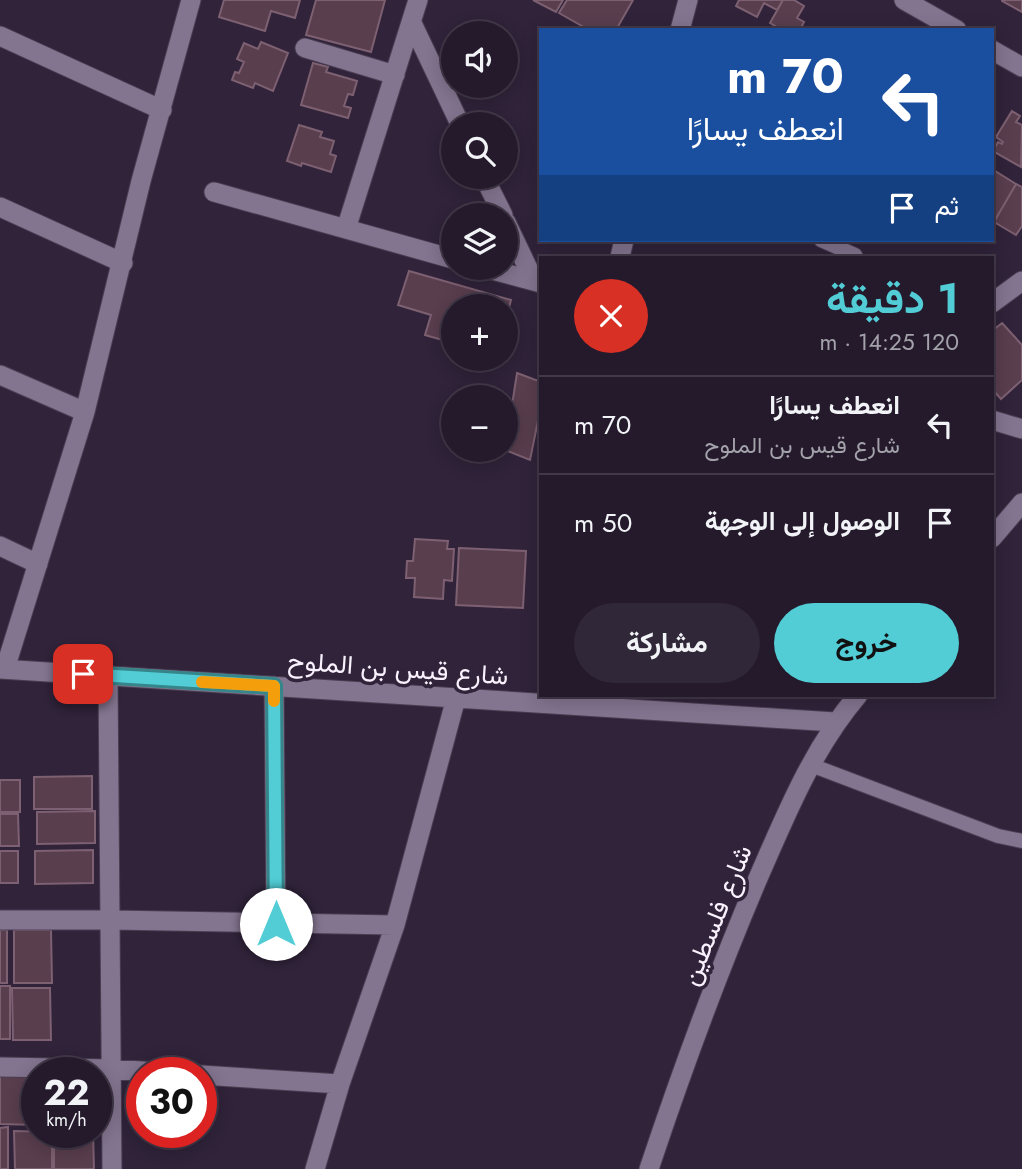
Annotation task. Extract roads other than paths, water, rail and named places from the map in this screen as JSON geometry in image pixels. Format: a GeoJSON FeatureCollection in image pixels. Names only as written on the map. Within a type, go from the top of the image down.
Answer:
{"type":"FeatureCollection","features":[{"type":"Feature","properties":{"kind":"street"},"geometry":{"type":"LineString","coordinates":[[3,669],[85,412],[141,181],[191,0]]}},
{"type":"Feature","properties":{"kind":"street"},"geometry":{"type":"LineString","coordinates":[[346,229],[418,0]]}},
{"type":"Feature","properties":{"kind":"street"},"geometry":{"type":"LineString","coordinates":[[681,28],[688,0]]}},
{"type":"Feature","properties":{"kind":"street"},"geometry":{"type":"LineString","coordinates":[[904,0],[953,28]]}},
{"type":"Feature","properties":{"kind":"street"},"geometry":{"type":"LineString","coordinates":[[412,23],[454,112]]}},
{"type":"Feature","properties":{"kind":"street"},"geometry":{"type":"LineString","coordinates":[[0,36],[162,110]]}},
{"type":"Feature","properties":{"kind":"street"},"geometry":{"type":"LineString","coordinates":[[305,48],[395,75]]}},
{"type":"Feature","properties":{"kind":"street"},"geometry":{"type":"LineString","coordinates":[[994,51],[1022,67]]}},
{"type":"Feature","properties":{"kind":"street"},"geometry":{"type":"LineString","coordinates":[[214,192],[441,256]]}},
{"type":"Feature","properties":{"kind":"street"},"geometry":{"type":"LineString","coordinates":[[0,207],[123,263]]}},
{"type":"Feature","properties":{"kind":"street"},"geometry":{"type":"LineString","coordinates":[[518,245],[537,282]]}},
{"type":"Feature","properties":{"kind":"street"},"geometry":{"type":"LineString","coordinates":[[518,277],[537,282]]}},
{"type":"Feature","properties":{"kind":"street"},"geometry":{"type":"LineString","coordinates":[[994,302],[1022,281]]}},
{"type":"Feature","properties":{"kind":"street"},"geometry":{"type":"LineString","coordinates":[[0,375],[85,412]]}},
{"type":"Feature","properties":{"kind":"street"},"geometry":{"type":"LineString","coordinates":[[994,421],[1022,429]]}},
{"type":"Feature","properties":{"kind":"street"},"geometry":{"type":"LineString","coordinates":[[994,536],[1022,503]]}},
{"type":"Feature","properties":{"kind":"street"},"geometry":{"type":"LineString","coordinates":[[0,546],[38,564]]}},
{"type":"Feature","properties":{"kind":"street","name":"شارع قيس بن الملوح"},"geometry":{"type":"LineString","coordinates":[[3,669],[835,722]]}},
{"type":"Feature","properties":{"kind":"street"},"geometry":{"type":"LineString","coordinates":[[108,676],[112,1057]]}},
{"type":"Feature","properties":{"kind":"street"},"geometry":{"type":"LineString","coordinates":[[274,686],[276,924]]}},
{"type":"Feature","properties":{"kind":"street","name":"شارع فلسطين"},"geometry":{"type":"LineString","coordinates":[[649,1169],[732,940],[789,806],[835,722],[856,697]]}},
{"type":"Feature","properties":{"kind":"street"},"geometry":{"type":"LineString","coordinates":[[315,1169],[340,1084],[395,925],[456,698]]}},
{"type":"Feature","properties":{"kind":"street"},"geometry":{"type":"LineString","coordinates":[[0,920],[395,925]]}},
{"type":"Feature","properties":{"kind":"street"},"geometry":{"type":"LineString","coordinates":[[0,1067],[21,1067]]}},
{"type":"Feature","properties":{"kind":"street"},"geometry":{"type":"LineString","coordinates":[[112,1069],[126,1070]]}},
{"type":"Feature","properties":{"kind":"street"},"geometry":{"type":"LineString","coordinates":[[217,1076],[340,1084]]}},
{"type":"Feature","properties":{"kind":"street"},"geometry":{"type":"LineString","coordinates":[[112,1148],[112,1169]]}},
{"type":"Feature","properties":{"kind":"lane"},"geometry":{"type":"LineString","coordinates":[[825,242],[854,256]]}},
{"type":"Feature","properties":{"kind":"lane"},"geometry":{"type":"LineString","coordinates":[[811,765],[998,836],[1022,841]]}}]}
